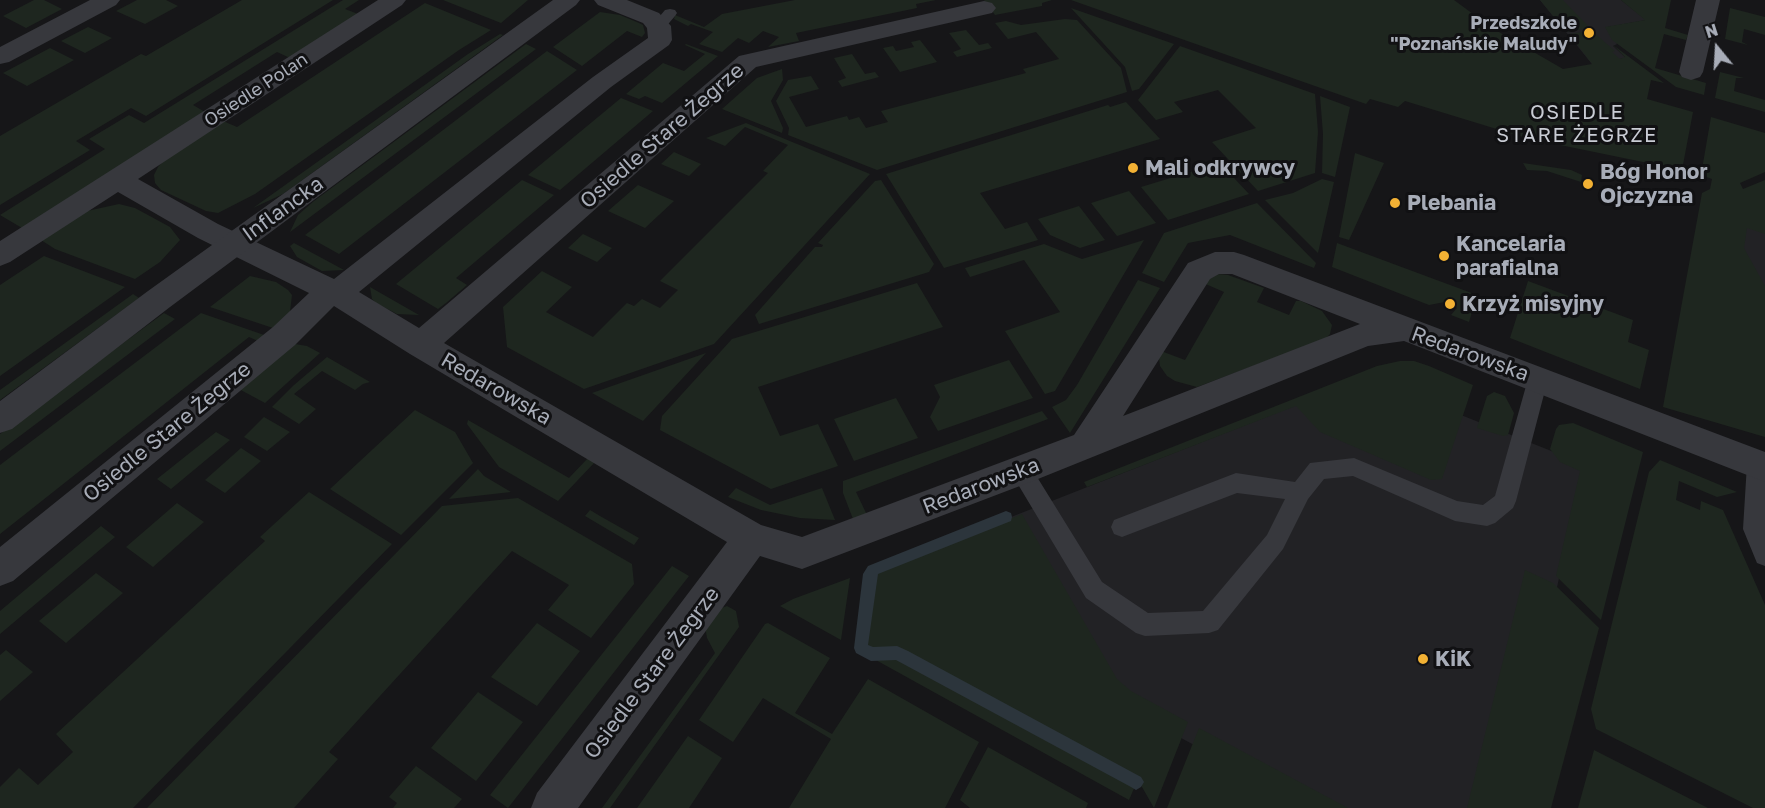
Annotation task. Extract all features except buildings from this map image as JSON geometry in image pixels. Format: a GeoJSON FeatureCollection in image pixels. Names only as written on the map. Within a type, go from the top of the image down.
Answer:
{"type":"FeatureCollection","features":[{"type":"Feature","properties":{"kind":"street"},"geometry":{"type":"LineString","coordinates":[[0,57],[108,0]]}},
{"type":"Feature","properties":{"kind":"street","name":"Osiedle Polan"},"geometry":{"type":"LineString","coordinates":[[0,255],[394,0]]}},
{"type":"Feature","properties":{"kind":"street","name":"Inflancka"},"geometry":{"type":"LineString","coordinates":[[0,420],[568,0]]}},
{"type":"Feature","properties":{"kind":"street","name":"Osiedle Stare Żegrze"},"geometry":{"type":"LineString","coordinates":[[0,569],[284,336],[333,292],[602,82],[660,40],[664,20],[651,18],[606,0]]}},
{"type":"Feature","properties":{"kind":"street"},"geometry":{"type":"LineString","coordinates":[[1691,72],[1708,0]]}},
{"type":"Feature","properties":{"kind":"street","name":"Osiedle Stare Żegrze"},"geometry":{"type":"LineString","coordinates":[[421,345],[748,61],[984,8]]}},
{"type":"Feature","properties":{"kind":"street"},"geometry":{"type":"LineString","coordinates":[[118,180],[235,245]]}},
{"type":"Feature","properties":{"kind":"street","name":"Redarowska"},"geometry":{"type":"LineString","coordinates":[[235,245],[333,292],[752,538],[802,553],[1021,471],[1364,335],[1406,329],[1762,466]]}},
{"type":"Feature","properties":{"kind":"street"},"geometry":{"type":"LineString","coordinates":[[1087,444],[1199,271],[1215,263],[1234,263],[1406,329]]}},
{"type":"Feature","properties":{"kind":"street","name":"Osiedle Stare Żegrze"},"geometry":{"type":"LineString","coordinates":[[552,808],[752,538]]}},
{"type":"Feature","properties":{"kind":"lane"},"geometry":{"type":"LineString","coordinates":[[1021,471],[1094,590],[1145,625],[1209,622],[1275,542],[1300,492],[1318,470],[1354,467],[1455,512],[1487,516],[1505,501],[1538,379]]}},
{"type":"Feature","properties":{"kind":"lane"},"geometry":{"type":"LineString","coordinates":[[1762,466],[1754,529],[1765,556]]}},
{"type":"Feature","properties":{"kind":"lane"},"geometry":{"type":"LineString","coordinates":[[1122,527],[1236,483],[1300,492]]}},
{"type":"Feature","properties":{"kind":"shaded area"},"geometry":{"type":"Polygon","coordinates":[[[34,0],[44,0],[62,9],[26,28],[3,16],[34,0]]]}},
{"type":"Feature","properties":{"kind":"shaded area"},"geometry":{"type":"Polygon","coordinates":[[[137,0],[166,0],[178,6],[145,24],[116,11],[137,0]]]}},
{"type":"Feature","properties":{"kind":"shaded area"},"geometry":{"type":"Polygon","coordinates":[[[242,0],[333,0],[146,116],[131,108],[76,141],[90,150],[0,205],[0,136],[141,54],[146,56],[242,0]]]}},
{"type":"Feature","properties":{"kind":"shaded area"},"geometry":{"type":"Polygon","coordinates":[[[343,0],[359,0],[345,9],[358,14],[290,58],[277,52],[193,105],[205,112],[22,228],[0,215],[105,149],[89,139],[129,115],[144,123],[343,0]]]}},
{"type":"Feature","properties":{"kind":"shaded area"},"geometry":{"type":"Polygon","coordinates":[[[443,0],[528,0],[501,23],[443,0]]]}},
{"type":"Feature","properties":{"kind":"shaded area"},"geometry":{"type":"Polygon","coordinates":[[[795,0],[936,0],[916,4],[917,8],[796,33],[799,41],[768,47],[779,37],[763,31],[749,43],[738,38],[722,52],[699,44],[713,32],[691,24],[688,26],[674,19],[675,15],[704,27],[722,14],[795,0]]]}},
{"type":"Feature","properties":{"kind":"shaded area"},"geometry":{"type":"Polygon","coordinates":[[[984,0],[1052,0],[1042,3],[1042,6],[995,15],[984,0]]]}},
{"type":"Feature","properties":{"kind":"shaded area"},"geometry":{"type":"Polygon","coordinates":[[[1071,0],[1454,0],[1492,28],[1563,69],[1592,64],[1569,34],[1592,31],[1615,51],[1612,52],[1620,59],[1625,57],[1613,45],[1664,83],[1651,80],[1647,99],[1693,112],[1682,170],[1526,138],[1405,101],[1398,107],[1370,99],[1366,104],[1071,0]]]}},
{"type":"Feature","properties":{"kind":"shaded area","name":"Przedszkole \"Poznańskie Maludy\""},"geometry":{"type":"Polygon","coordinates":[[[1540,0],[1621,0],[1646,20],[1608,27],[1617,44],[1613,46],[1626,58],[1592,64],[1540,0]]]}},
{"type":"Feature","properties":{"kind":"shaded area"},"geometry":{"type":"Polygon","coordinates":[[[1540,0],[1563,0],[1590,28],[1566,32],[1540,0]]]}},
{"type":"Feature","properties":{"kind":"shaded area"},"geometry":{"type":"Polygon","coordinates":[[[1621,0],[1671,0],[1665,28],[1688,35],[1686,40],[1664,34],[1655,68],[1706,83],[1704,95],[1676,87],[1612,40],[1605,27],[1645,20],[1621,0]]]}},
{"type":"Feature","properties":{"kind":"shaded area"},"geometry":{"type":"Polygon","coordinates":[[[425,3],[491,30],[459,50],[255,194],[218,213],[206,211],[161,190],[155,183],[154,175],[166,158],[223,121],[237,127],[425,3]]]}},
{"type":"Feature","properties":{"kind":"shaded area"},"geometry":{"type":"Polygon","coordinates":[[[1071,8],[1174,44],[1139,89],[1132,91],[1125,67],[1071,8]]]}},
{"type":"Feature","properties":{"kind":"shaded area"},"geometry":{"type":"Polygon","coordinates":[[[1730,8],[1765,17],[1765,35],[1744,29],[1742,42],[1748,45],[1725,39],[1730,8]]]}},
{"type":"Feature","properties":{"kind":"shaded area"},"geometry":{"type":"Polygon","coordinates":[[[600,12],[620,15],[639,23],[643,25],[645,33],[642,37],[627,31],[582,66],[553,47],[600,12]]]}},
{"type":"Feature","properties":{"kind":"shaded area"},"geometry":{"type":"Polygon","coordinates":[[[1065,19],[1077,20],[1121,68],[1127,92],[877,170],[788,135],[789,128],[776,101],[788,80],[811,76],[819,89],[789,97],[806,127],[847,116],[849,120],[859,117],[866,128],[888,122],[881,111],[1026,73],[1023,69],[1059,59],[1036,32],[1008,39],[995,23],[1006,21],[1021,25],[1065,19]]]}},
{"type":"Feature","properties":{"kind":"shaded area"},"geometry":{"type":"Polygon","coordinates":[[[88,27],[112,38],[85,53],[61,41],[88,27]]]}},
{"type":"Feature","properties":{"kind":"shaded area"},"geometry":{"type":"Polygon","coordinates":[[[966,30],[979,45],[988,43],[992,48],[957,57],[953,52],[961,49],[949,33],[966,30]]]}},
{"type":"Feature","properties":{"kind":"shaded area"},"geometry":{"type":"Polygon","coordinates":[[[500,34],[503,35],[283,194],[253,208],[468,54],[500,34]]]}},
{"type":"Feature","properties":{"kind":"shaded area"},"geometry":{"type":"Polygon","coordinates":[[[920,40],[937,62],[900,72],[883,48],[893,46],[896,51],[914,47],[911,42],[920,40]]]}},
{"type":"Feature","properties":{"kind":"shaded area"},"geometry":{"type":"Polygon","coordinates":[[[526,44],[536,49],[290,232],[298,215],[314,201],[526,44]]]}},
{"type":"Feature","properties":{"kind":"shaded area"},"geometry":{"type":"Polygon","coordinates":[[[686,44],[718,56],[662,103],[645,96],[639,99],[626,94],[663,63],[684,71],[705,54],[686,44]]]}},
{"type":"Feature","properties":{"kind":"shaded area"},"geometry":{"type":"Polygon","coordinates":[[[1180,46],[1315,94],[1318,132],[1315,173],[1258,191],[1212,142],[1256,128],[1218,90],[1174,102],[1183,112],[1156,120],[1138,100],[1180,46]]]}},
{"type":"Feature","properties":{"kind":"shaded area"},"geometry":{"type":"Polygon","coordinates":[[[50,48],[74,60],[27,86],[3,73],[50,48]]]}},
{"type":"Feature","properties":{"kind":"shaded area"},"geometry":{"type":"Polygon","coordinates":[[[547,51],[577,70],[339,254],[305,235],[547,51]]]}},
{"type":"Feature","properties":{"kind":"shaded area"},"geometry":{"type":"Polygon","coordinates":[[[852,54],[865,74],[875,72],[879,77],[842,87],[838,81],[846,78],[834,58],[852,54]]]}},
{"type":"Feature","properties":{"kind":"shaded area"},"geometry":{"type":"Polygon","coordinates":[[[782,69],[783,80],[771,101],[783,128],[782,133],[722,109],[757,78],[782,69]]]}},
{"type":"Feature","properties":{"kind":"shaded area"},"geometry":{"type":"Polygon","coordinates":[[[1720,72],[1744,78],[1736,78],[1734,91],[1765,100],[1765,112],[1715,98],[1720,72]]]}},
{"type":"Feature","properties":{"kind":"shaded area"},"geometry":{"type":"Polygon","coordinates":[[[1320,96],[1350,107],[1335,177],[1322,173],[1323,134],[1320,96]]]}},
{"type":"Feature","properties":{"kind":"shaded area"},"geometry":{"type":"Polygon","coordinates":[[[621,98],[653,111],[560,190],[528,175],[621,98]]]}},
{"type":"Feature","properties":{"kind":"shaded area"},"geometry":{"type":"Polygon","coordinates":[[[1126,102],[1160,139],[980,193],[1005,229],[1027,222],[1038,240],[944,268],[886,174],[1108,105],[1110,107],[1126,102]]]}},
{"type":"Feature","properties":{"kind":"shaded area"},"geometry":{"type":"Polygon","coordinates":[[[1711,117],[1765,133],[1765,172],[1740,183],[1743,189],[1765,180],[1765,234],[1747,228],[1744,248],[1765,286],[1765,437],[1663,407],[1702,193],[1710,189],[1712,179],[1701,175],[1711,117]]]}},
{"type":"Feature","properties":{"kind":"shaded area"},"geometry":{"type":"Polygon","coordinates":[[[746,123],[870,174],[714,344],[584,389],[507,347],[503,307],[542,271],[572,287],[546,312],[593,337],[627,303],[634,306],[642,299],[660,308],[678,290],[660,281],[768,173],[763,171],[788,145],[745,127],[725,146],[706,138],[746,123]]]}},
{"type":"Feature","properties":{"kind":"shaded area"},"geometry":{"type":"Polygon","coordinates":[[[674,152],[701,164],[689,176],[661,164],[674,152]]]}},
{"type":"Feature","properties":{"kind":"shaded area"},"geometry":{"type":"Polygon","coordinates":[[[1355,153],[1384,163],[1349,240],[1339,237],[1355,153]]]}},
{"type":"Feature","properties":{"kind":"shaded area"},"geometry":{"type":"Polygon","coordinates":[[[1220,163],[1249,194],[1168,220],[1141,187],[1220,163]]]}},
{"type":"Feature","properties":{"kind":"shaded area"},"geometry":{"type":"Polygon","coordinates":[[[1523,163],[1571,170],[1582,175],[1581,182],[1547,171],[1527,170],[1523,163]]]}},
{"type":"Feature","properties":{"kind":"shaded area"},"geometry":{"type":"Polygon","coordinates":[[[1322,179],[1334,182],[1318,253],[1265,200],[1293,193],[1322,179]]]}},
{"type":"Feature","properties":{"kind":"shaded area"},"geometry":{"type":"Polygon","coordinates":[[[522,180],[554,195],[456,278],[467,285],[446,303],[438,309],[396,284],[522,180]]]}},
{"type":"Feature","properties":{"kind":"shaded area"},"geometry":{"type":"Polygon","coordinates":[[[881,180],[934,264],[929,272],[759,324],[755,315],[815,247],[822,247],[823,245],[818,243],[875,181],[881,180]]]}},
{"type":"Feature","properties":{"kind":"shaded area"},"geometry":{"type":"Polygon","coordinates":[[[638,185],[674,201],[645,228],[608,211],[638,185]]]}},
{"type":"Feature","properties":{"kind":"shaded area"},"geometry":{"type":"Polygon","coordinates":[[[1129,191],[1156,223],[1117,236],[1091,203],[1129,191]]]}},
{"type":"Feature","properties":{"kind":"shaded area"},"geometry":{"type":"Polygon","coordinates":[[[1257,203],[1316,263],[1314,268],[1230,235],[1188,243],[1164,282],[1142,273],[1164,233],[1257,203]]]}},
{"type":"Feature","properties":{"kind":"shaded area"},"geometry":{"type":"Polygon","coordinates":[[[119,204],[135,208],[170,227],[180,240],[160,262],[135,279],[55,249],[41,240],[87,211],[119,204]]]}},
{"type":"Feature","properties":{"kind":"shaded area"},"geometry":{"type":"Polygon","coordinates":[[[1079,206],[1105,240],[1080,248],[1050,235],[1038,219],[1079,206]]]}},
{"type":"Feature","properties":{"kind":"shaded area"},"geometry":{"type":"Polygon","coordinates":[[[1733,216],[1765,227],[1765,321],[1733,216]]]}},
{"type":"Feature","properties":{"kind":"shaded area"},"geometry":{"type":"Polygon","coordinates":[[[583,234],[612,248],[597,262],[568,248],[583,234]]]}},
{"type":"Feature","properties":{"kind":"shaded area"},"geometry":{"type":"Polygon","coordinates":[[[1144,240],[1055,391],[1045,394],[1005,331],[1060,312],[1024,260],[970,277],[965,268],[1044,244],[1082,259],[1144,240]]]}},
{"type":"Feature","properties":{"kind":"shaded area"},"geometry":{"type":"Polygon","coordinates":[[[294,243],[344,270],[322,271],[297,257],[290,246],[294,243]]]}},
{"type":"Feature","properties":{"kind":"shaded area"},"geometry":{"type":"Polygon","coordinates":[[[1337,243],[1477,295],[1469,322],[1451,315],[1457,308],[1450,301],[1429,305],[1332,267],[1337,243]]]}},
{"type":"Feature","properties":{"kind":"shaded area"},"geometry":{"type":"Polygon","coordinates":[[[44,256],[125,287],[0,376],[0,285],[44,256]]]}},
{"type":"Feature","properties":{"kind":"shaded area"},"geometry":{"type":"Polygon","coordinates":[[[1217,274],[1228,275],[1264,288],[1257,302],[1289,315],[1296,301],[1322,311],[1332,325],[1330,334],[1325,339],[1197,387],[1175,381],[1167,376],[1160,366],[1161,351],[1185,360],[1224,292],[1201,282],[1217,274]]]}},
{"type":"Feature","properties":{"kind":"shaded area"},"geometry":{"type":"Polygon","coordinates":[[[250,276],[276,282],[292,295],[290,312],[273,328],[210,307],[250,276]]]}},
{"type":"Feature","properties":{"kind":"shaded area"},"geometry":{"type":"Polygon","coordinates":[[[1138,280],[1160,288],[1070,433],[1052,407],[1066,400],[1077,385],[1138,280]]]}},
{"type":"Feature","properties":{"kind":"shaded area"},"geometry":{"type":"Polygon","coordinates":[[[1528,281],[1633,320],[1628,342],[1649,350],[1640,389],[1510,338],[1528,281]]]}},
{"type":"Feature","properties":{"kind":"shaded area"},"geometry":{"type":"Polygon","coordinates":[[[917,283],[943,327],[758,387],[780,436],[818,424],[838,466],[771,489],[660,430],[662,416],[732,339],[917,283]]]}},
{"type":"Feature","properties":{"kind":"shaded area"},"geometry":{"type":"Polygon","coordinates":[[[370,287],[419,315],[397,314],[376,303],[372,299],[370,287]]]}},
{"type":"Feature","properties":{"kind":"shaded area"},"geometry":{"type":"Polygon","coordinates":[[[133,294],[139,298],[0,400],[0,390],[133,294]]]}},
{"type":"Feature","properties":{"kind":"shaded area"},"geometry":{"type":"Polygon","coordinates":[[[164,313],[175,319],[0,451],[0,434],[164,313]]]}},
{"type":"Feature","properties":{"kind":"shaded area"},"geometry":{"type":"Polygon","coordinates":[[[201,313],[264,335],[258,341],[249,337],[0,534],[0,465],[201,313]]]}},
{"type":"Feature","properties":{"kind":"shaded area"},"geometry":{"type":"Polygon","coordinates":[[[295,344],[307,346],[320,353],[265,403],[239,389],[295,344]]]}},
{"type":"Feature","properties":{"kind":"shaded area"},"geometry":{"type":"Polygon","coordinates":[[[706,353],[643,421],[592,393],[706,353]]]}},
{"type":"Feature","properties":{"kind":"shaded area"},"geometry":{"type":"Polygon","coordinates":[[[327,357],[370,382],[355,390],[322,371],[294,394],[316,409],[299,424],[272,407],[294,385],[327,357]]]}},
{"type":"Feature","properties":{"kind":"shaded area"},"geometry":{"type":"Polygon","coordinates":[[[1009,360],[1033,398],[938,431],[930,417],[940,397],[934,385],[1009,360]]]}},
{"type":"Feature","properties":{"kind":"shaded area"},"geometry":{"type":"Polygon","coordinates":[[[1400,361],[1414,361],[1473,385],[1442,479],[1431,480],[1320,432],[1296,406],[1087,487],[1084,482],[1377,366],[1400,361]]]}},
{"type":"Feature","properties":{"kind":"shaded area"},"geometry":{"type":"Polygon","coordinates":[[[1494,392],[1505,396],[1514,413],[1508,435],[1503,436],[1477,428],[1487,396],[1494,392]]]}},
{"type":"Feature","properties":{"kind":"shaded area"},"geometry":{"type":"Polygon","coordinates":[[[896,398],[918,438],[854,461],[834,419],[896,398]]]}},
{"type":"Feature","properties":{"kind":"shaded area"},"geometry":{"type":"Polygon","coordinates":[[[1301,403],[1461,415],[1584,464],[1519,761],[1491,808],[1309,808],[1110,699],[1006,519],[1301,403]]]}},
{"type":"Feature","properties":{"kind":"shaded area"},"geometry":{"type":"Polygon","coordinates":[[[415,410],[455,432],[473,463],[401,535],[330,489],[415,410]]]}},
{"type":"Feature","properties":{"kind":"shaded area"},"geometry":{"type":"Polygon","coordinates":[[[1042,411],[1048,419],[856,492],[867,515],[853,519],[843,493],[843,481],[1042,411]]]}},
{"type":"Feature","properties":{"kind":"shaded area"},"geometry":{"type":"Polygon","coordinates":[[[264,417],[290,432],[267,451],[244,437],[264,417]]]}},
{"type":"Feature","properties":{"kind":"shaded area"},"geometry":{"type":"Polygon","coordinates":[[[468,420],[569,478],[588,458],[595,462],[558,501],[499,467],[467,424],[468,420]]]}},
{"type":"Feature","properties":{"kind":"shaded area"},"geometry":{"type":"Polygon","coordinates":[[[1573,423],[1643,452],[1601,620],[1556,576],[1580,471],[1560,462],[1550,449],[1559,425],[1573,423]]]}},
{"type":"Feature","properties":{"kind":"shaded area"},"geometry":{"type":"Polygon","coordinates":[[[216,432],[230,440],[171,489],[157,479],[216,432]]]}},
{"type":"Feature","properties":{"kind":"shaded area"},"geometry":{"type":"Polygon","coordinates":[[[241,448],[261,461],[225,493],[205,480],[241,448]]]}},
{"type":"Feature","properties":{"kind":"shaded area"},"geometry":{"type":"Polygon","coordinates":[[[1660,460],[1737,492],[1717,497],[1679,481],[1676,500],[1700,510],[1701,501],[1723,510],[1765,605],[1765,808],[1753,808],[1596,729],[1591,709],[1649,472],[1660,460]]]}},
{"type":"Feature","properties":{"kind":"shaded area"},"geometry":{"type":"Polygon","coordinates":[[[478,469],[484,476],[511,492],[449,499],[478,469]]]}},
{"type":"Feature","properties":{"kind":"shaded area"},"geometry":{"type":"Polygon","coordinates":[[[736,488],[770,505],[822,488],[835,520],[800,518],[761,510],[728,497],[736,488]]]}},
{"type":"Feature","properties":{"kind":"shaded area"},"geometry":{"type":"Polygon","coordinates":[[[309,492],[392,544],[133,808],[0,808],[0,787],[19,768],[38,785],[73,752],[56,734],[265,541],[260,537],[309,492]]]}},
{"type":"Feature","properties":{"kind":"shaded area"},"geometry":{"type":"Polygon","coordinates":[[[518,498],[632,564],[634,584],[591,638],[548,610],[569,585],[512,551],[329,752],[338,759],[294,808],[147,808],[442,506],[518,498]]]}},
{"type":"Feature","properties":{"kind":"shaded area"},"geometry":{"type":"Polygon","coordinates":[[[177,503],[204,522],[153,567],[126,547],[177,503]]]}},
{"type":"Feature","properties":{"kind":"shaded area"},"geometry":{"type":"Polygon","coordinates":[[[590,510],[639,538],[634,545],[585,516],[590,510]]]}},
{"type":"Feature","properties":{"kind":"shaded area"},"geometry":{"type":"Polygon","coordinates":[[[1022,514],[1117,679],[1131,691],[1188,722],[1154,808],[1138,780],[912,658],[904,651],[888,648],[873,652],[864,646],[874,573],[1022,514]]]}},
{"type":"Feature","properties":{"kind":"shaded area"},"geometry":{"type":"Polygon","coordinates":[[[101,526],[115,537],[0,634],[0,611],[101,526]]]}},
{"type":"Feature","properties":{"kind":"shaded area"},"geometry":{"type":"Polygon","coordinates":[[[672,566],[689,576],[508,808],[490,795],[672,566]]]}},
{"type":"Feature","properties":{"kind":"shaded area"},"geometry":{"type":"Polygon","coordinates":[[[1525,570],[1553,583],[1599,628],[1551,808],[1467,808],[1525,570]]]}},
{"type":"Feature","properties":{"kind":"shaded area"},"geometry":{"type":"Polygon","coordinates":[[[96,573],[123,593],[66,643],[39,621],[96,573]]]}},
{"type":"Feature","properties":{"kind":"shaded area"},"geometry":{"type":"Polygon","coordinates":[[[850,578],[841,640],[780,606],[793,599],[850,578]]]}},
{"type":"Feature","properties":{"kind":"shaded area"},"geometry":{"type":"Polygon","coordinates":[[[727,606],[736,611],[739,627],[610,808],[602,808],[715,653],[707,638],[705,626],[713,611],[727,606]]]}},
{"type":"Feature","properties":{"kind":"shaded area"},"geometry":{"type":"Polygon","coordinates":[[[537,623],[580,651],[537,706],[491,677],[537,623]]]}},
{"type":"Feature","properties":{"kind":"shaded area"},"geometry":{"type":"Polygon","coordinates":[[[768,623],[830,658],[795,713],[832,734],[868,679],[979,742],[945,808],[789,808],[831,739],[763,698],[733,742],[699,720],[765,624],[768,623]]]}},
{"type":"Feature","properties":{"kind":"shaded area"},"geometry":{"type":"Polygon","coordinates":[[[6,650],[33,672],[0,701],[0,655],[6,650]]]}},
{"type":"Feature","properties":{"kind":"shaded area"},"geometry":{"type":"Polygon","coordinates":[[[895,657],[1135,786],[1129,800],[874,659],[895,657]]]}},
{"type":"Feature","properties":{"kind":"shaded area"},"geometry":{"type":"Polygon","coordinates":[[[478,692],[523,722],[476,781],[431,748],[478,692]]]}},
{"type":"Feature","properties":{"kind":"shaded area"},"geometry":{"type":"Polygon","coordinates":[[[1199,728],[1348,808],[1167,808],[1199,728]]]}},
{"type":"Feature","properties":{"kind":"shaded area"},"geometry":{"type":"Polygon","coordinates":[[[688,736],[722,758],[689,808],[637,808],[688,736]]]}},
{"type":"Feature","properties":{"kind":"shaded area"},"geometry":{"type":"Polygon","coordinates":[[[988,747],[1088,803],[1086,808],[970,808],[960,800],[988,747]]]}},
{"type":"Feature","properties":{"kind":"shaded area"},"geometry":{"type":"Polygon","coordinates":[[[1594,750],[1708,808],[1578,808],[1594,750]]]}},
{"type":"Feature","properties":{"kind":"shaded area"},"geometry":{"type":"Polygon","coordinates":[[[416,766],[462,799],[454,808],[393,808],[397,803],[389,797],[416,766]]]}},
{"type":"Feature","properties":{"kind":"waterway"},"geometry":{"type":"LineString","coordinates":[[1006,517],[873,570],[870,574],[861,648],[871,654],[897,653],[1136,782]]}},
{"type":"Feature","properties":{"kind":"place","name":"Przedszkole \"Poznańskie Maludy\""},"geometry":{"type":"Point","coordinates":[1589,33]}},
{"type":"Feature","properties":{"kind":"place","name":"Mali odkrywcy"},"geometry":{"type":"Point","coordinates":[1133,168]}},
{"type":"Feature","properties":{"kind":"place","name":"Bóg Honor Ojczyzna"},"geometry":{"type":"Point","coordinates":[1588,184]}},
{"type":"Feature","properties":{"kind":"place","name":"Plebania"},"geometry":{"type":"Point","coordinates":[1395,203]}},
{"type":"Feature","properties":{"kind":"place","name":"Kancelaria parafialna"},"geometry":{"type":"Point","coordinates":[1444,256]}},
{"type":"Feature","properties":{"kind":"place","name":"Krzyż misyjny"},"geometry":{"type":"Point","coordinates":[1450,304]}},
{"type":"Feature","properties":{"kind":"place","name":"KiK"},"geometry":{"type":"Point","coordinates":[1423,659]}},
{"type":"Feature","properties":{"kind":"district","name":"OSIEDLE STARE ŻEGRZE"},"geometry":{"type":"Point","coordinates":[1577,124]}}]}
